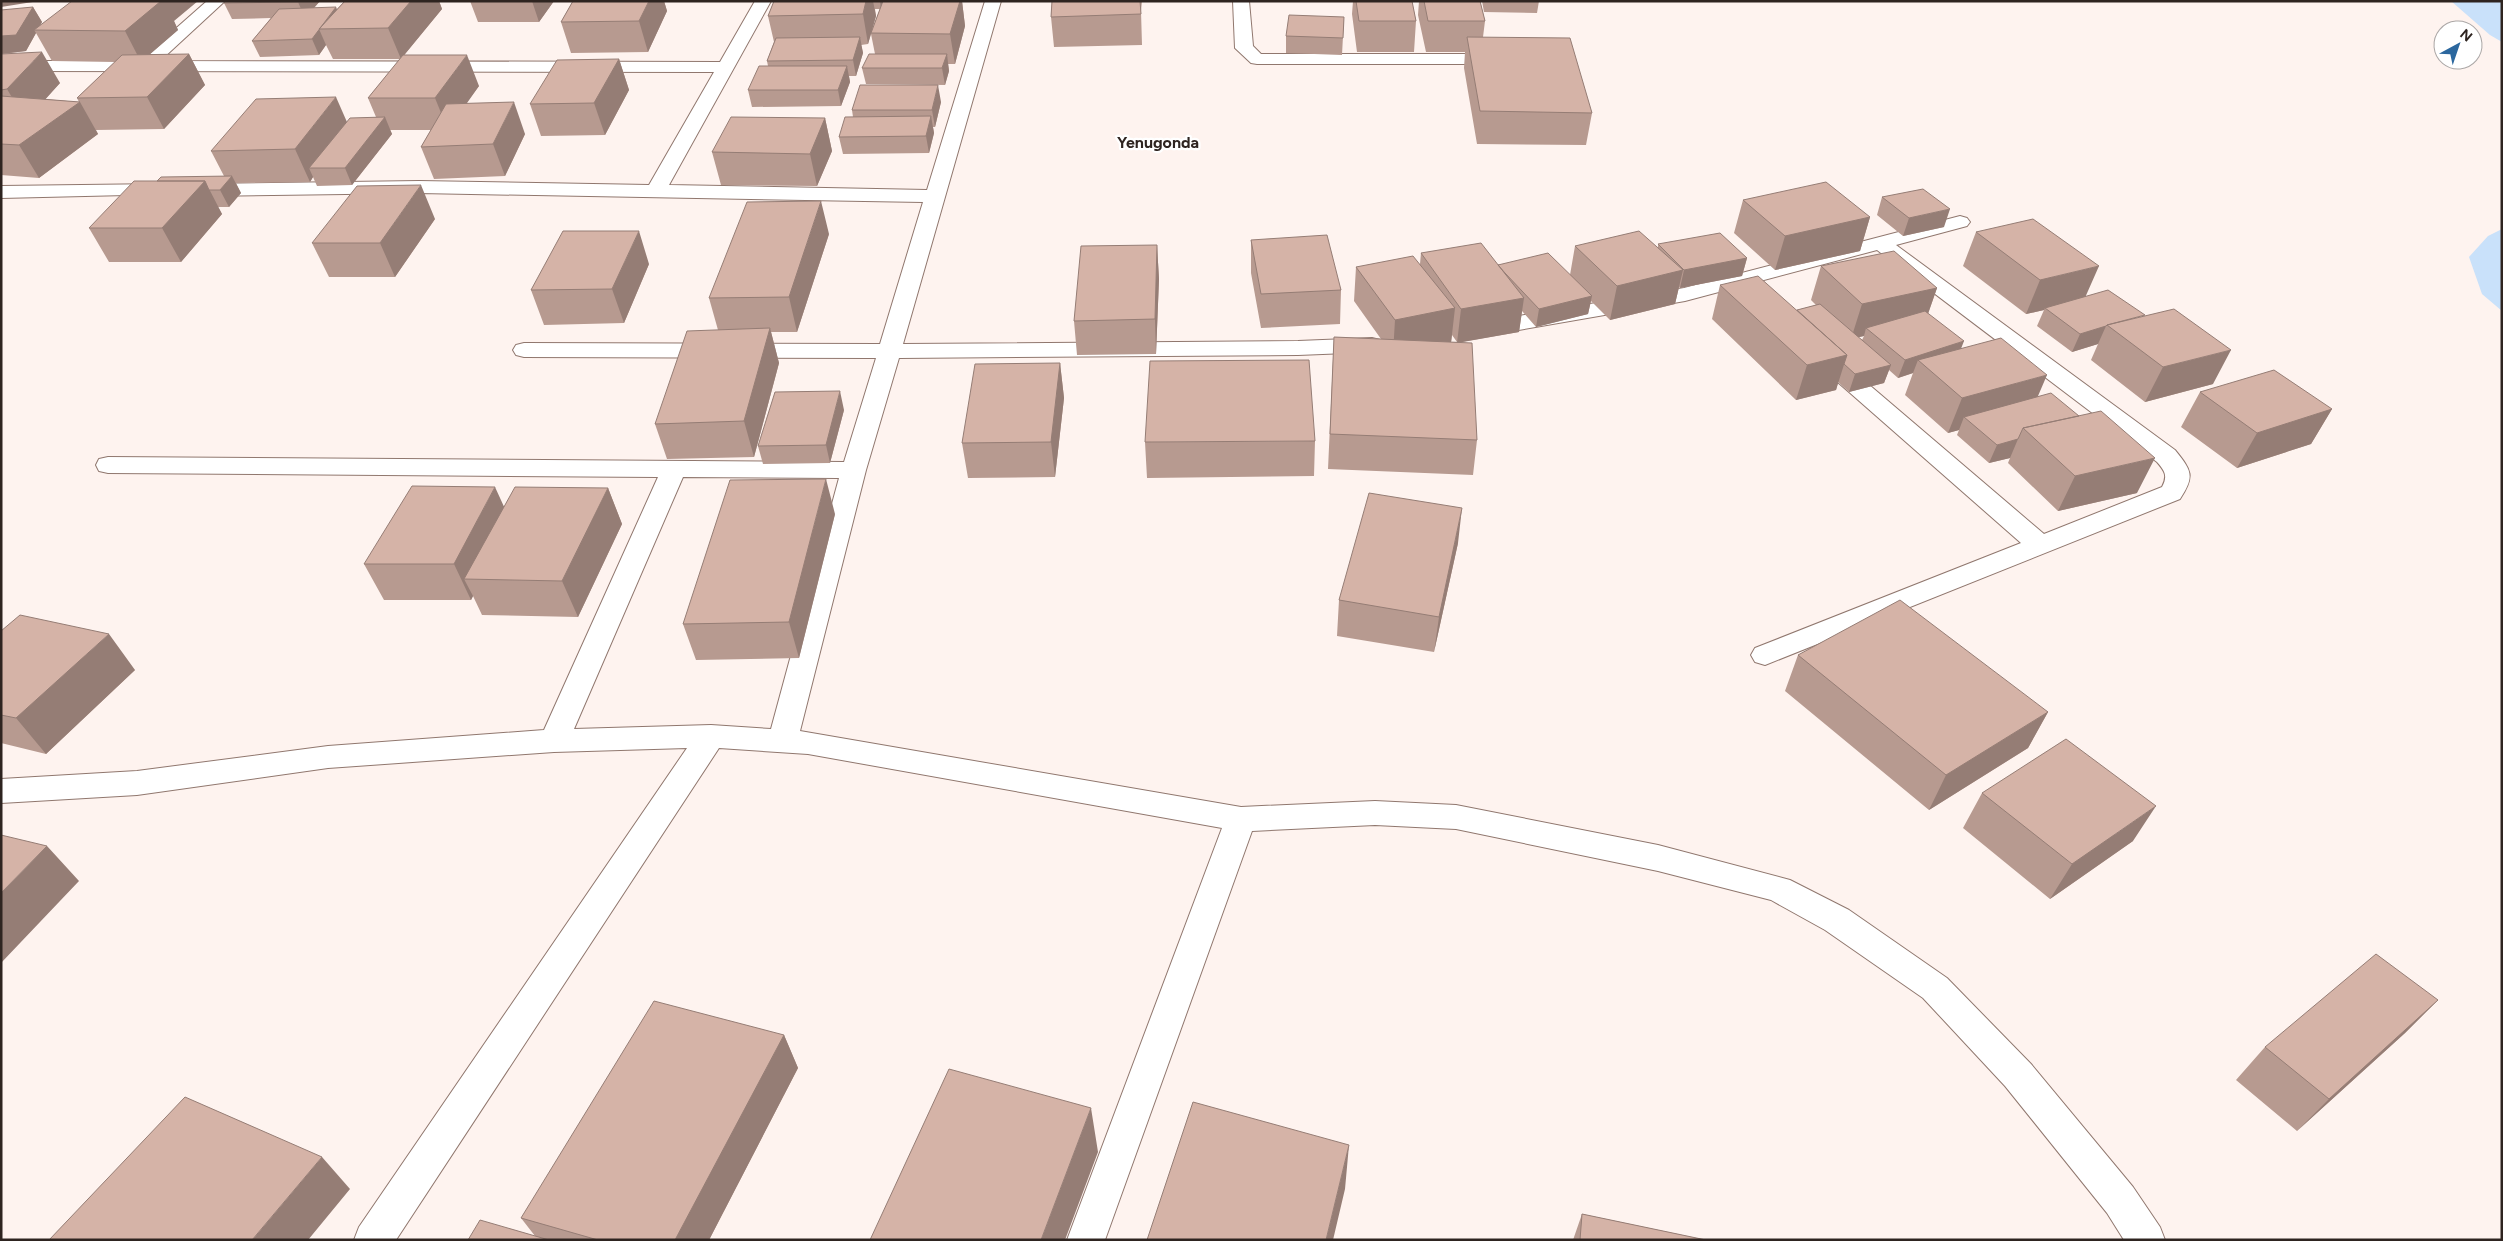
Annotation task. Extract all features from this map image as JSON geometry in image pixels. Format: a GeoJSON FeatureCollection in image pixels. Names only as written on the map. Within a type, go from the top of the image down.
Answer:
{"type":"FeatureCollection","features":[{"type":"Feature","properties":{"kind":"street"},"geometry":{"type":"LineString","coordinates":[[145,65],[217,1]]}},
{"type":"Feature","properties":{"kind":"street"},"geometry":{"type":"LineString","coordinates":[[656,191],[763,1]]}},
{"type":"Feature","properties":{"kind":"street"},"geometry":{"type":"LineString","coordinates":[[782,742],[854,470],[993,1]]}},
{"type":"Feature","properties":{"kind":"street"},"geometry":{"type":"LineString","coordinates":[[1241,1],[1244,48],[1257,59],[1522,59]]}},
{"type":"Feature","properties":{"kind":"street"},"geometry":{"type":"LineString","coordinates":[[1,66],[726,67]]}},
{"type":"Feature","properties":{"kind":"street"},"geometry":{"type":"LineString","coordinates":[[1,192],[419,187],[935,196]]}},
{"type":"Feature","properties":{"kind":"street"},"geometry":{"type":"LineString","coordinates":[[1465,332],[1686,294],[1960,222]]}},
{"type":"Feature","properties":{"kind":"street"},"geometry":{"type":"LineString","coordinates":[[1765,655],[2171,493],[2180,480],[2179,472],[2166,456],[1853,223]]}},
{"type":"Feature","properties":{"kind":"street"},"geometry":{"type":"LineString","coordinates":[[1734,281],[1757,300]]}},
{"type":"Feature","properties":{"kind":"street"},"geometry":{"type":"LineString","coordinates":[[524,350],[890,351],[1298,348],[1367,346],[1396,342]]}},
{"type":"Feature","properties":{"kind":"street"},"geometry":{"type":"LineString","coordinates":[[1816,352],[2040,545]]}},
{"type":"Feature","properties":{"kind":"street"},"geometry":{"type":"LineString","coordinates":[[108,465],[854,470]]}},
{"type":"Feature","properties":{"kind":"street"},"geometry":{"type":"LineString","coordinates":[[554,741],[674,469]]}},
{"type":"Feature","properties":{"kind":"street"},"geometry":{"type":"LineString","coordinates":[[373,1240],[711,736]]}},
{"type":"Feature","properties":{"kind":"street"},"geometry":{"type":"LineString","coordinates":[[1,791],[137,783],[328,757],[554,741],[711,736],[818,745],[1241,819],[1375,813],[1456,817],[1658,858],[1779,889],[1837,920],[1935,988],[2018,1075],[2120,1200],[2146,1240]]}},
{"type":"Feature","properties":{"kind":"street"},"geometry":{"type":"LineString","coordinates":[[1086,1240],[1241,819]]}},
{"type":"Feature","properties":{"kind":"water"},"geometry":{"type":"Polygon","coordinates":[[[2451,1],[2502,1],[2502,42],[2483,29],[2483,20],[2473,20],[2451,1]]]}},
{"type":"Feature","properties":{"kind":"water"},"geometry":{"type":"Polygon","coordinates":[[[2502,229],[2502,311],[2482,294],[2469,257],[2488,236],[2502,229]]]}},
{"type":"Feature","properties":{"kind":"building"},"geometry":{"type":"Polygon","coordinates":[[[72,1],[161,1],[125,31],[34,30],[72,1]]]}},
{"type":"Feature","properties":{"kind":"building"},"geometry":{"type":"Polygon","coordinates":[[[226,1],[299,1],[224,3],[226,1]]]}},
{"type":"Feature","properties":{"kind":"building"},"geometry":{"type":"Polygon","coordinates":[[[345,1],[411,1],[388,28],[319,29],[345,1]]]}},
{"type":"Feature","properties":{"kind":"building"},"geometry":{"type":"Polygon","coordinates":[[[573,1],[649,1],[639,21],[561,22],[573,1]]]}},
{"type":"Feature","properties":{"kind":"building"},"geometry":{"type":"Polygon","coordinates":[[[774,1],[866,1],[863,14],[768,16],[774,1]]]}},
{"type":"Feature","properties":{"kind":"building"},"geometry":{"type":"Polygon","coordinates":[[[883,1],[960,1],[950,34],[871,33],[883,1]]]}},
{"type":"Feature","properties":{"kind":"building"},"geometry":{"type":"Polygon","coordinates":[[[1052,1],[1140,1],[1141,14],[1051,17],[1052,1]]]}},
{"type":"Feature","properties":{"kind":"building"},"geometry":{"type":"Polygon","coordinates":[[[1356,1],[1412,1],[1416,21],[1359,21],[1356,1]]]}},
{"type":"Feature","properties":{"kind":"building"},"geometry":{"type":"Polygon","coordinates":[[[1424,1],[1480,1],[1485,21],[1428,21],[1424,1]]]}},
{"type":"Feature","properties":{"kind":"building"},"geometry":{"type":"Polygon","coordinates":[[[33,7],[16,35],[1,36],[1,10],[33,7]]]}},
{"type":"Feature","properties":{"kind":"building"},"geometry":{"type":"Polygon","coordinates":[[[336,7],[312,39],[252,41],[279,9],[336,7]]]}},
{"type":"Feature","properties":{"kind":"building"},"geometry":{"type":"Polygon","coordinates":[[[1289,15],[1344,17],[1343,38],[1286,36],[1289,15]]]}},
{"type":"Feature","properties":{"kind":"building"},"geometry":{"type":"Polygon","coordinates":[[[860,37],[853,60],[767,61],[776,38],[860,37]]]}},
{"type":"Feature","properties":{"kind":"building"},"geometry":{"type":"Polygon","coordinates":[[[1467,37],[1570,38],[1592,113],[1480,111],[1467,37]]]}},
{"type":"Feature","properties":{"kind":"building"},"geometry":{"type":"Polygon","coordinates":[[[42,52],[7,89],[1,90],[1,54],[42,52]]]}},
{"type":"Feature","properties":{"kind":"building"},"geometry":{"type":"Polygon","coordinates":[[[189,54],[147,97],[77,98],[122,55],[189,54]]]}},
{"type":"Feature","properties":{"kind":"building"},"geometry":{"type":"Polygon","coordinates":[[[869,54],[947,54],[942,68],[862,68],[869,54]]]}},
{"type":"Feature","properties":{"kind":"building"},"geometry":{"type":"Polygon","coordinates":[[[403,55],[467,55],[435,98],[368,98],[403,55]]]}},
{"type":"Feature","properties":{"kind":"building"},"geometry":{"type":"Polygon","coordinates":[[[619,59],[594,103],[530,104],[557,60],[619,59]]]}},
{"type":"Feature","properties":{"kind":"building"},"geometry":{"type":"Polygon","coordinates":[[[759,66],[847,66],[838,90],[748,90],[759,66]]]}},
{"type":"Feature","properties":{"kind":"building"},"geometry":{"type":"Polygon","coordinates":[[[860,85],[938,85],[932,110],[852,110],[860,85]]]}},
{"type":"Feature","properties":{"kind":"building"},"geometry":{"type":"Polygon","coordinates":[[[1,96],[80,102],[19,145],[1,144],[1,96]]]}},
{"type":"Feature","properties":{"kind":"building"},"geometry":{"type":"Polygon","coordinates":[[[336,97],[295,149],[211,151],[256,99],[336,97]]]}},
{"type":"Feature","properties":{"kind":"building"},"geometry":{"type":"Polygon","coordinates":[[[514,102],[493,144],[421,147],[446,104],[514,102]]]}},
{"type":"Feature","properties":{"kind":"building"},"geometry":{"type":"Polygon","coordinates":[[[931,116],[926,136],[839,137],[845,117],[931,116]]]}},
{"type":"Feature","properties":{"kind":"building"},"geometry":{"type":"Polygon","coordinates":[[[385,117],[345,168],[309,168],[350,118],[385,117]]]}},
{"type":"Feature","properties":{"kind":"building"},"geometry":{"type":"Polygon","coordinates":[[[731,117],[825,118],[810,154],[712,152],[731,117]]]}},
{"type":"Feature","properties":{"kind":"building"},"geometry":{"type":"Polygon","coordinates":[[[232,176],[220,190],[209,190],[205,181],[157,181],[161,177],[232,176]]]}},
{"type":"Feature","properties":{"kind":"building"},"geometry":{"type":"Polygon","coordinates":[[[134,181],[205,181],[162,228],[89,228],[134,181]]]}},
{"type":"Feature","properties":{"kind":"building"},"geometry":{"type":"Polygon","coordinates":[[[1826,182],[1870,217],[1785,236],[1743,200],[1826,182]]]}},
{"type":"Feature","properties":{"kind":"building"},"geometry":{"type":"Polygon","coordinates":[[[421,185],[380,243],[312,243],[357,186],[421,185]]]}},
{"type":"Feature","properties":{"kind":"building"},"geometry":{"type":"Polygon","coordinates":[[[1923,189],[1950,209],[1909,218],[1882,197],[1923,189]]]}},
{"type":"Feature","properties":{"kind":"building"},"geometry":{"type":"Polygon","coordinates":[[[821,201],[789,297],[709,298],[747,202],[821,201]]]}},
{"type":"Feature","properties":{"kind":"building"},"geometry":{"type":"Polygon","coordinates":[[[2033,219],[2099,266],[2040,280],[1976,232],[2033,219]]]}},
{"type":"Feature","properties":{"kind":"building"},"geometry":{"type":"Polygon","coordinates":[[[563,231],[639,231],[612,289],[531,290],[563,231]]]}},
{"type":"Feature","properties":{"kind":"building"},"geometry":{"type":"Polygon","coordinates":[[[1639,231],[1683,270],[1617,286],[1575,246],[1639,231]]]}},
{"type":"Feature","properties":{"kind":"building"},"geometry":{"type":"Polygon","coordinates":[[[1720,233],[1747,258],[1684,270],[1658,244],[1720,233]]]}},
{"type":"Feature","properties":{"kind":"building"},"geometry":{"type":"Polygon","coordinates":[[[1327,235],[1341,290],[1261,294],[1251,240],[1327,235]]]}},
{"type":"Feature","properties":{"kind":"building"},"geometry":{"type":"Polygon","coordinates":[[[1481,243],[1524,298],[1461,309],[1421,253],[1481,243]]]}},
{"type":"Feature","properties":{"kind":"building"},"geometry":{"type":"Polygon","coordinates":[[[1157,245],[1155,319],[1074,321],[1081,246],[1157,245]]]}},
{"type":"Feature","properties":{"kind":"building"},"geometry":{"type":"Polygon","coordinates":[[[1894,251],[1937,288],[1862,304],[1821,266],[1894,251]]]}},
{"type":"Feature","properties":{"kind":"building"},"geometry":{"type":"Polygon","coordinates":[[[1548,253],[1592,296],[1539,309],[1498,265],[1548,253]]]}},
{"type":"Feature","properties":{"kind":"building"},"geometry":{"type":"Polygon","coordinates":[[[1413,256],[1455,308],[1395,320],[1356,267],[1413,256]]]}},
{"type":"Feature","properties":{"kind":"building"},"geometry":{"type":"Polygon","coordinates":[[[1758,276],[1847,355],[1807,365],[1720,285],[1758,276]]]}},
{"type":"Feature","properties":{"kind":"building"},"geometry":{"type":"Polygon","coordinates":[[[2108,290],[2145,315],[2080,334],[2045,308],[2108,290]]]}},
{"type":"Feature","properties":{"kind":"building"},"geometry":{"type":"Polygon","coordinates":[[[1820,304],[1891,365],[1855,374],[1844,364],[1847,355],[1797,310],[1820,304]]]}},
{"type":"Feature","properties":{"kind":"building"},"geometry":{"type":"Polygon","coordinates":[[[2174,309],[2231,350],[2163,367],[2107,325],[2174,309]]]}},
{"type":"Feature","properties":{"kind":"building"},"geometry":{"type":"Polygon","coordinates":[[[1925,311],[1964,341],[1905,360],[1866,328],[1925,311]]]}},
{"type":"Feature","properties":{"kind":"building"},"geometry":{"type":"Polygon","coordinates":[[[770,328],[744,421],[655,424],[687,331],[770,328]]]}},
{"type":"Feature","properties":{"kind":"building"},"geometry":{"type":"Polygon","coordinates":[[[1334,337],[1472,343],[1477,440],[1330,434],[1334,337]]]}},
{"type":"Feature","properties":{"kind":"building"},"geometry":{"type":"Polygon","coordinates":[[[2001,338],[2047,375],[1962,398],[1918,360],[2001,338]]]}},
{"type":"Feature","properties":{"kind":"building"},"geometry":{"type":"Polygon","coordinates":[[[1309,360],[1315,441],[1145,442],[1150,361],[1309,360]]]}},
{"type":"Feature","properties":{"kind":"building"},"geometry":{"type":"Polygon","coordinates":[[[1060,363],[1051,442],[962,443],[975,364],[1060,363]]]}},
{"type":"Feature","properties":{"kind":"building"},"geometry":{"type":"Polygon","coordinates":[[[2274,370],[2332,409],[2257,433],[2200,392],[2274,370]]]}},
{"type":"Feature","properties":{"kind":"building"},"geometry":{"type":"Polygon","coordinates":[[[840,391],[826,445],[758,446],[775,392],[840,391]]]}},
{"type":"Feature","properties":{"kind":"building"},"geometry":{"type":"Polygon","coordinates":[[[2051,393],[2079,416],[2023,428],[2018,439],[1997,445],[1964,417],[2051,393]]]}},
{"type":"Feature","properties":{"kind":"building"},"geometry":{"type":"Polygon","coordinates":[[[2101,411],[2155,458],[2075,476],[2023,428],[2101,411]]]}},
{"type":"Feature","properties":{"kind":"building"},"geometry":{"type":"Polygon","coordinates":[[[826,479],[789,622],[683,624],[730,480],[826,479]]]}},
{"type":"Feature","properties":{"kind":"building"},"geometry":{"type":"Polygon","coordinates":[[[412,486],[495,487],[454,564],[364,564],[412,486]]]}},
{"type":"Feature","properties":{"kind":"building"},"geometry":{"type":"Polygon","coordinates":[[[515,487],[608,488],[562,581],[464,579],[515,487]]]}},
{"type":"Feature","properties":{"kind":"building"},"geometry":{"type":"Polygon","coordinates":[[[1369,493],[1462,508],[1439,617],[1339,600],[1369,493]]]}},
{"type":"Feature","properties":{"kind":"building"},"geometry":{"type":"Polygon","coordinates":[[[1900,600],[2048,712],[1946,775],[1798,655],[1900,600]]]}},
{"type":"Feature","properties":{"kind":"building"},"geometry":{"type":"Polygon","coordinates":[[[20,615],[109,634],[16,718],[1,715],[1,631],[20,615]]]}},
{"type":"Feature","properties":{"kind":"building"},"geometry":{"type":"Polygon","coordinates":[[[2066,739],[2156,806],[2072,864],[1982,793],[2066,739]]]}},
{"type":"Feature","properties":{"kind":"building"},"geometry":{"type":"Polygon","coordinates":[[[1,835],[47,846],[1,893],[1,835]]]}},
{"type":"Feature","properties":{"kind":"building"},"geometry":{"type":"Polygon","coordinates":[[[2376,954],[2438,1000],[2329,1099],[2265,1047],[2376,954]]]}},
{"type":"Feature","properties":{"kind":"building"},"geometry":{"type":"Polygon","coordinates":[[[654,1001],[784,1035],[675,1240],[598,1240],[521,1218],[654,1001]]]}},
{"type":"Feature","properties":{"kind":"building"},"geometry":{"type":"Polygon","coordinates":[[[949,1069],[1091,1108],[1041,1240],[870,1240],[949,1069]]]}},
{"type":"Feature","properties":{"kind":"building"},"geometry":{"type":"Polygon","coordinates":[[[185,1097],[322,1157],[252,1240],[49,1240],[185,1097]]]}},
{"type":"Feature","properties":{"kind":"building"},"geometry":{"type":"Polygon","coordinates":[[[1193,1102],[1349,1145],[1326,1240],[1147,1240],[1193,1102]]]}},
{"type":"Feature","properties":{"kind":"building"},"geometry":{"type":"Polygon","coordinates":[[[1582,1214],[1706,1240],[1580,1240],[1582,1214]]]}},
{"type":"Feature","properties":{"kind":"building"},"geometry":{"type":"Polygon","coordinates":[[[480,1220],[549,1240],[468,1240],[480,1220]]]}},
{"type":"Feature","properties":{"kind":"district","name":"Yenugonda"},"geometry":{"type":"Point","coordinates":[1158,142]}}]}
